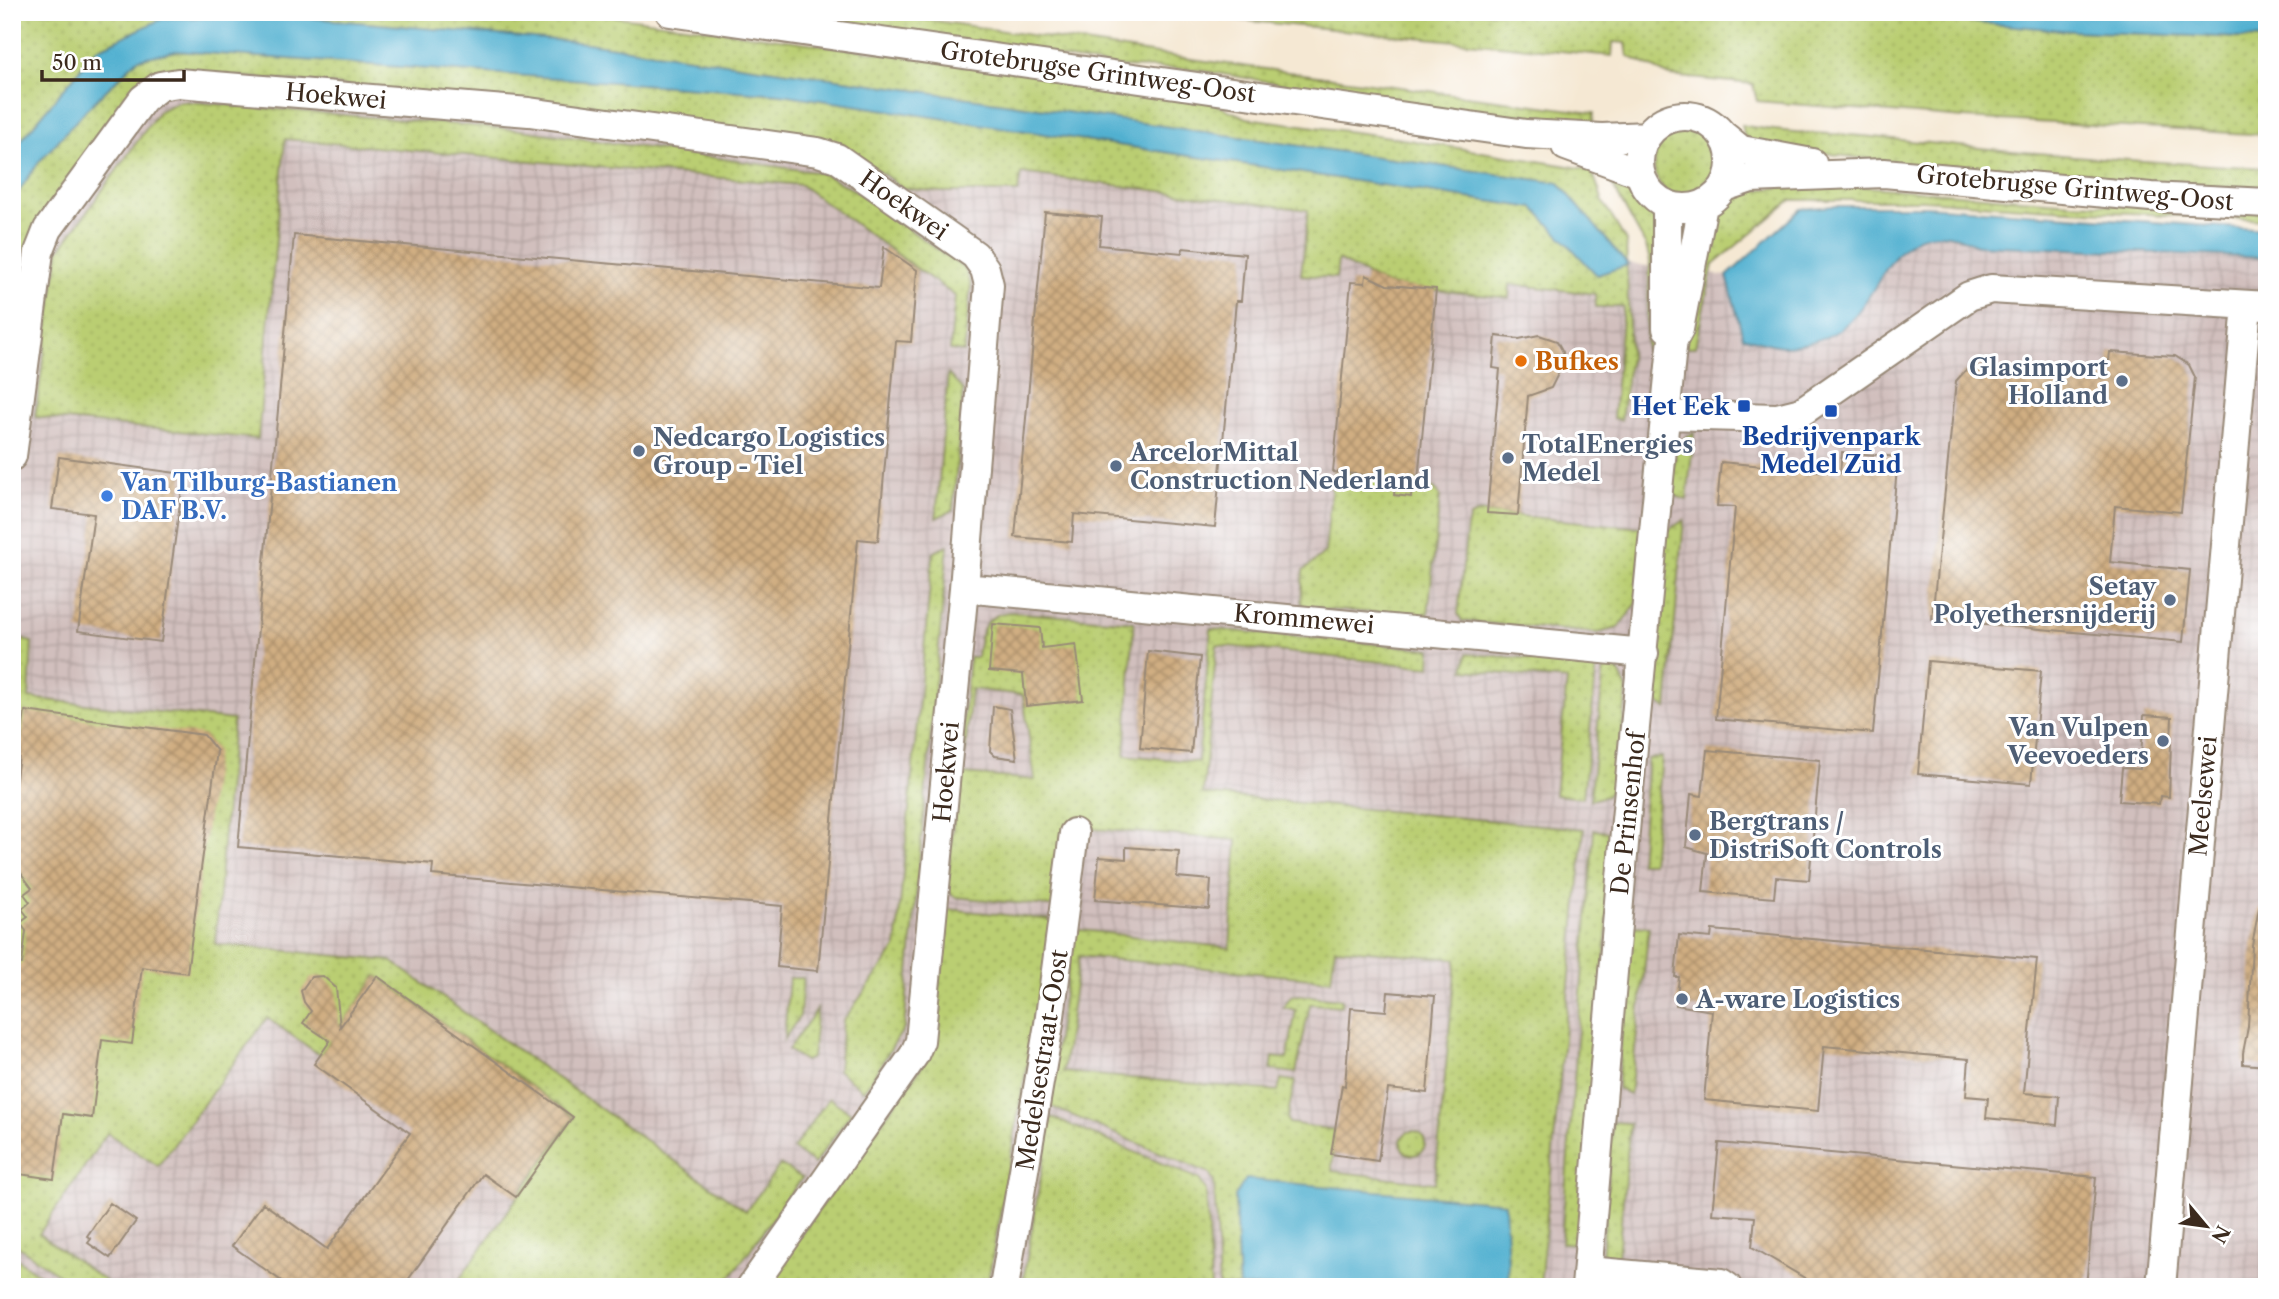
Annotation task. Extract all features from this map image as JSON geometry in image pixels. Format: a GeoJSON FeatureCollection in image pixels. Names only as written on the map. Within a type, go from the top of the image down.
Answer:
{"type":"FeatureCollection","features":[{"type":"Feature","properties":{"kind":"street","name":"Grotebrugse Grintweg-Oost"},"geometry":{"type":"LineString","coordinates":[[670,12],[1526,134],[1602,138],[1647,136]]}},
{"type":"Feature","properties":{"kind":"street","name":"Hoekwei"},"geometry":{"type":"LineString","coordinates":[[12,456],[38,252],[43,240],[48,229],[143,99],[160,86],[178,82],[528,112],[790,148],[837,158],[975,255],[985,269],[989,285],[964,588],[920,1041],[914,1055],[751,1287]]}},
{"type":"Feature","properties":{"kind":"street"},"geometry":{"type":"LineString","coordinates":[[1684,115],[1700,118],[1713,125],[1724,136],[1731,162],[1714,196],[1679,208],[1667,205],[1650,192],[1640,173],[1641,147],[1647,136],[1669,118],[1684,115]]}},
{"type":"Feature","properties":{"kind":"street","name":"Grotebrugse Grintweg-Oost"},"geometry":{"type":"LineString","coordinates":[[1526,134],[1598,156],[1640,173]]}},
{"type":"Feature","properties":{"kind":"street","name":"Grotebrugse Grintweg-Oost"},"geometry":{"type":"LineString","coordinates":[[1724,136],[1741,150],[1884,173],[2151,197],[2267,203]]}},
{"type":"Feature","properties":{"kind":"street","name":"Grotebrugse Grintweg-Oost"},"geometry":{"type":"LineString","coordinates":[[1714,196],[1751,178],[1884,173]]}},
{"type":"Feature","properties":{"kind":"street","name":"De Prinsenhof"},"geometry":{"type":"LineString","coordinates":[[1587,1279],[1626,820],[1673,340],[1679,329],[1714,196]]}},
{"type":"Feature","properties":{"kind":"street","name":"De Prinsenhof"},"geometry":{"type":"LineString","coordinates":[[1667,205],[1667,327],[1673,340]]}},
{"type":"Feature","properties":{"kind":"street"},"geometry":{"type":"LineString","coordinates":[[1666,415],[1777,418],[1801,412],[1969,296],[1991,289],[2257,305]]}},
{"type":"Feature","properties":{"kind":"street","name":"Meelsewei"},"geometry":{"type":"LineString","coordinates":[[2161,1287],[2257,305]]}},
{"type":"Feature","properties":{"kind":"street","name":"Krommewei"},"geometry":{"type":"LineString","coordinates":[[964,588],[1644,653]]}},
{"type":"Feature","properties":{"kind":"street","name":"Medelsestraat-Oost"},"geometry":{"type":"LineString","coordinates":[[1004,1287],[1049,1024],[1074,833]]}},
{"type":"Feature","properties":{"kind":"street"},"geometry":{"type":"LineString","coordinates":[[1587,1279],[1721,1283],[1727,1287]]}},
{"type":"Feature","properties":{"kind":"shaded area"},"geometry":{"type":"Polygon","coordinates":[[[145,43],[764,83],[1559,199],[1615,262],[1727,276],[1832,264],[1907,224],[2267,243],[2267,1287],[12,1287],[12,184],[145,43]]]}},
{"type":"Feature","properties":{"kind":"green space"},"geometry":{"type":"Polygon","coordinates":[[[12,12],[583,12],[1196,96],[1247,118],[1384,136],[1592,170],[1603,202],[1626,241],[1627,264],[1559,183],[587,43],[291,16],[164,18],[97,49],[12,151],[12,12]]]}},
{"type":"Feature","properties":{"kind":"green space"},"geometry":{"type":"Polygon","coordinates":[[[756,12],[876,12],[1191,59],[1594,113],[1592,130],[1527,115],[1462,114],[1192,69],[1118,67],[915,33],[756,12]]]}},
{"type":"Feature","properties":{"kind":"green space"},"geometry":{"type":"Polygon","coordinates":[[[1156,12],[1853,12],[2073,31],[2267,39],[2267,135],[1964,118],[1757,101],[1753,84],[1670,76],[1628,56],[1626,43],[1613,42],[1612,56],[1156,12]]]}},
{"type":"Feature","properties":{"kind":"green space"},"geometry":{"type":"Polygon","coordinates":[[[176,51],[781,94],[1534,208],[1597,275],[1627,264],[1630,356],[1621,420],[1613,418],[1623,307],[1596,307],[1595,294],[1510,284],[1509,298],[1387,285],[1338,260],[1336,278],[1301,275],[1308,210],[1021,173],[1018,192],[941,192],[903,188],[841,144],[550,104],[178,71],[32,234],[12,373],[12,202],[38,163],[84,112],[138,59],[176,51]]]}},
{"type":"Feature","properties":{"kind":"green space"},"geometry":{"type":"Polygon","coordinates":[[[180,101],[521,130],[822,173],[852,189],[965,269],[971,284],[964,352],[950,350],[955,296],[801,185],[285,139],[258,439],[35,417],[59,251],[159,111],[180,101]]]}},
{"type":"Feature","properties":{"kind":"green space"},"geometry":{"type":"Polygon","coordinates":[[[1742,125],[1792,132],[2070,156],[2267,168],[2267,189],[2136,184],[1940,168],[1745,140],[1742,125]]]}},
{"type":"Feature","properties":{"kind":"green space"},"geometry":{"type":"Polygon","coordinates":[[[1680,132],[1694,132],[1706,137],[1715,146],[1720,165],[1718,178],[1711,189],[1694,198],[1680,198],[1668,193],[1659,184],[1654,172],[1654,158],[1659,146],[1668,137],[1680,132]]]}},
{"type":"Feature","properties":{"kind":"green space"},"geometry":{"type":"Polygon","coordinates":[[[1609,179],[1628,186],[1659,226],[1655,350],[1646,349],[1650,261],[1646,246],[1609,179]]]}},
{"type":"Feature","properties":{"kind":"green space"},"geometry":{"type":"Polygon","coordinates":[[[1818,183],[2072,203],[2267,210],[2267,220],[1923,200],[1791,200],[1713,265],[1695,347],[1684,347],[1712,221],[1738,192],[1818,183]]]}},
{"type":"Feature","properties":{"kind":"green space"},"geometry":{"type":"Polygon","coordinates":[[[948,374],[963,390],[953,510],[936,518],[948,374]]]}},
{"type":"Feature","properties":{"kind":"green space"},"geometry":{"type":"Polygon","coordinates":[[[1694,432],[1687,500],[1670,494],[1676,444],[1694,432]]]}},
{"type":"Feature","properties":{"kind":"green space"},"geometry":{"type":"Polygon","coordinates":[[[1333,472],[1406,478],[1432,488],[1440,495],[1428,616],[1304,608],[1301,602],[1303,571],[1325,553],[1333,472]]]}},
{"type":"Feature","properties":{"kind":"green space"},"geometry":{"type":"Polygon","coordinates":[[[1481,512],[1642,528],[1637,603],[1618,628],[1598,633],[1462,621],[1458,614],[1467,527],[1470,517],[1481,512]]]}},
{"type":"Feature","properties":{"kind":"green space"},"geometry":{"type":"Polygon","coordinates":[[[1684,520],[1667,709],[1652,698],[1664,533],[1684,520]]]}},
{"type":"Feature","properties":{"kind":"green space"},"geometry":{"type":"Polygon","coordinates":[[[948,545],[904,1028],[864,1091],[838,1070],[843,1021],[896,948],[933,553],[948,545]]]}},
{"type":"Feature","properties":{"kind":"green space"},"geometry":{"type":"Polygon","coordinates":[[[1010,612],[1134,622],[1125,755],[1198,762],[1211,629],[1431,649],[1430,667],[1217,645],[1203,794],[1584,829],[1540,1287],[1509,1287],[1504,1203],[1235,1196],[1239,1287],[1219,1287],[1214,1182],[1209,1173],[1047,1105],[1074,929],[1230,948],[1237,840],[1068,827],[1058,907],[955,897],[947,891],[958,768],[963,768],[964,774],[1035,780],[1023,695],[971,689],[965,755],[960,754],[969,657],[977,657],[984,627],[1001,614],[1010,612]],[[1335,948],[1331,980],[1079,956],[1063,1072],[1278,1091],[1281,1079],[1295,1081],[1287,1119],[1289,1123],[1335,1130],[1332,1171],[1435,1183],[1456,959],[1335,948]]]}},
{"type":"Feature","properties":{"kind":"green space"},"geometry":{"type":"Polygon","coordinates":[[[12,637],[32,642],[29,698],[233,720],[215,944],[391,961],[746,1211],[780,1165],[802,1178],[723,1287],[454,1287],[574,1117],[377,976],[320,1055],[267,1018],[158,1166],[107,1133],[39,1234],[105,1281],[101,1287],[76,1287],[12,1242],[12,637]]]}},
{"type":"Feature","properties":{"kind":"green space"},"geometry":{"type":"Polygon","coordinates":[[[1467,654],[1597,663],[1583,798],[1555,795],[1567,680],[1464,670],[1467,654]]]}},
{"type":"Feature","properties":{"kind":"green space"},"geometry":{"type":"Polygon","coordinates":[[[1605,659],[1617,668],[1627,689],[1617,780],[1607,796],[1590,800],[1605,659]]]}},
{"type":"Feature","properties":{"kind":"green space"},"geometry":{"type":"Polygon","coordinates":[[[1662,757],[1652,863],[1640,863],[1648,759],[1662,757]]]}},
{"type":"Feature","properties":{"kind":"green space"},"geometry":{"type":"Polygon","coordinates":[[[1594,830],[1615,833],[1581,1244],[1561,1243],[1594,830]]]}},
{"type":"Feature","properties":{"kind":"green space"},"geometry":{"type":"Polygon","coordinates":[[[947,909],[1053,920],[987,1287],[787,1287],[772,1278],[763,1287],[930,1055],[947,909]]]}},
{"type":"Feature","properties":{"kind":"green space"},"geometry":{"type":"Polygon","coordinates":[[[1630,926],[1649,927],[1630,1094],[1617,1089],[1630,926]]]}},
{"type":"Feature","properties":{"kind":"green space"},"geometry":{"type":"Polygon","coordinates":[[[789,978],[803,978],[800,1016],[784,1039],[789,978]]]}},
{"type":"Feature","properties":{"kind":"green space"},"geometry":{"type":"Polygon","coordinates":[[[1291,996],[1342,999],[1341,1006],[1310,1004],[1296,1073],[1271,1070],[1273,1057],[1287,1059],[1296,1010],[1283,1007],[1291,996]]]}},
{"type":"Feature","properties":{"kind":"green space"},"geometry":{"type":"Polygon","coordinates":[[[817,1009],[812,1058],[805,1061],[788,1050],[817,1009]]]}},
{"type":"Feature","properties":{"kind":"green space"},"geometry":{"type":"Polygon","coordinates":[[[829,1098],[851,1113],[814,1164],[793,1149],[829,1098]]]}},
{"type":"Feature","properties":{"kind":"green space"},"geometry":{"type":"Polygon","coordinates":[[[1051,1117],[1199,1179],[1206,1190],[1211,1287],[1022,1287],[1051,1117]]]}},
{"type":"Feature","properties":{"kind":"green space"},"geometry":{"type":"Polygon","coordinates":[[[1612,1122],[1630,1123],[1618,1257],[1602,1257],[1612,1122]]]}},
{"type":"Feature","properties":{"kind":"green space"},"geometry":{"type":"Polygon","coordinates":[[[1413,1131],[1422,1134],[1425,1143],[1422,1152],[1413,1155],[1404,1152],[1401,1143],[1404,1134],[1413,1131]]]}},
{"type":"Feature","properties":{"kind":"green space"},"geometry":{"type":"Polygon","coordinates":[[[12,1255],[56,1287],[12,1286],[12,1255]]]}},
{"type":"Feature","properties":{"kind":"water"},"geometry":{"type":"Polygon","coordinates":[[[1853,12],[2267,12],[2267,39],[2073,31],[1853,12]]]}},
{"type":"Feature","properties":{"kind":"water"},"geometry":{"type":"Polygon","coordinates":[[[291,16],[587,43],[1559,183],[1628,265],[1597,275],[1534,208],[781,94],[176,51],[138,59],[84,112],[38,163],[12,202],[12,151],[97,49],[164,18],[291,16]]]}},
{"type":"Feature","properties":{"kind":"water"},"geometry":{"type":"Polygon","coordinates":[[[1833,206],[1926,206],[2267,230],[2267,258],[1977,245],[1948,235],[1925,236],[1907,245],[1893,260],[1853,317],[1831,335],[1811,342],[1785,346],[1743,337],[1727,276],[1801,209],[1833,206]]]}},
{"type":"Feature","properties":{"kind":"water"},"geometry":{"type":"Polygon","coordinates":[[[1246,1179],[1505,1203],[1509,1287],[1239,1287],[1235,1196],[1246,1179]]]}},
{"type":"Feature","properties":{"kind":"building"},"geometry":{"type":"Polygon","coordinates":[[[1045,212],[1102,217],[1099,245],[1182,253],[1183,248],[1245,254],[1241,301],[1236,301],[1215,527],[1074,514],[1072,542],[1015,537],[1045,212]]]}},
{"type":"Feature","properties":{"kind":"building"},"geometry":{"type":"Polygon","coordinates":[[[294,235],[879,288],[884,247],[917,270],[911,342],[896,341],[878,541],[858,539],[818,971],[777,967],[782,906],[432,875],[433,864],[238,847],[294,235]]]}},
{"type":"Feature","properties":{"kind":"building"},"geometry":{"type":"Polygon","coordinates":[[[1366,275],[1387,285],[1436,289],[1418,480],[1413,480],[1411,497],[1394,495],[1396,478],[1333,472],[1351,282],[1365,283],[1366,275]]]}},
{"type":"Feature","properties":{"kind":"building"},"geometry":{"type":"Polygon","coordinates":[[[1539,335],[1557,341],[1563,352],[1563,364],[1551,388],[1528,396],[1518,515],[1487,513],[1500,369],[1493,368],[1496,336],[1519,339],[1539,335]]]}},
{"type":"Feature","properties":{"kind":"building"},"geometry":{"type":"Polygon","coordinates":[[[2110,352],[2175,356],[2189,365],[2195,377],[2181,512],[2115,506],[2110,562],[2190,570],[2183,642],[1932,619],[1956,381],[1965,371],[1981,367],[2107,378],[2110,352]]]}},
{"type":"Feature","properties":{"kind":"building"},"geometry":{"type":"Polygon","coordinates":[[[1842,452],[1898,457],[1873,733],[1716,719],[1735,507],[1717,506],[1721,462],[1840,473],[1842,452]]]}},
{"type":"Feature","properties":{"kind":"building"},"geometry":{"type":"Polygon","coordinates":[[[59,457],[184,474],[161,642],[78,631],[94,514],[52,509],[59,457]]]}},
{"type":"Feature","properties":{"kind":"building"},"geometry":{"type":"Polygon","coordinates":[[[993,624],[1040,628],[1042,648],[1076,644],[1083,700],[1026,706],[1023,674],[989,671],[993,624]]]}},
{"type":"Feature","properties":{"kind":"building"},"geometry":{"type":"Polygon","coordinates":[[[1148,651],[1200,657],[1191,753],[1140,748],[1148,651]]]}},
{"type":"Feature","properties":{"kind":"building"},"geometry":{"type":"Polygon","coordinates":[[[1928,661],[2041,671],[2031,784],[1918,774],[1928,661]]]}},
{"type":"Feature","properties":{"kind":"building"},"geometry":{"type":"Polygon","coordinates":[[[993,706],[1010,709],[1017,759],[995,756],[990,751],[993,706]]]}},
{"type":"Feature","properties":{"kind":"building"},"geometry":{"type":"Polygon","coordinates":[[[25,711],[204,735],[217,751],[187,973],[142,967],[132,1044],[102,1040],[92,1118],[63,1114],[54,1179],[12,1173],[12,963],[22,964],[26,931],[20,923],[28,917],[22,909],[30,902],[24,894],[32,888],[20,872],[12,871],[12,808],[25,711]]]}},
{"type":"Feature","properties":{"kind":"building"},"geometry":{"type":"Polygon","coordinates":[[[2144,715],[2172,717],[2169,797],[2160,796],[2159,804],[2119,801],[2122,768],[2140,769],[2144,715]]]}},
{"type":"Feature","properties":{"kind":"building"},"geometry":{"type":"Polygon","coordinates":[[[1707,750],[1820,760],[1809,880],[1776,877],[1774,898],[1703,892],[1707,853],[1686,847],[1691,794],[1702,796],[1707,750]]]}},
{"type":"Feature","properties":{"kind":"building"},"geometry":{"type":"Polygon","coordinates":[[[1126,847],[1179,851],[1177,877],[1211,880],[1209,909],[1095,900],[1099,857],[1126,859],[1126,847]]]}},
{"type":"Feature","properties":{"kind":"building"},"geometry":{"type":"Polygon","coordinates":[[[2259,908],[2267,909],[2267,1066],[2243,1064],[2248,1027],[2252,945],[2259,908]]]}},
{"type":"Feature","properties":{"kind":"building"},"geometry":{"type":"Polygon","coordinates":[[[1712,930],[2037,959],[2024,1093],[2059,1096],[2057,1125],[1986,1118],[1988,1098],[1966,1096],[1969,1059],[1824,1046],[1818,1111],[1704,1100],[1712,1011],[1676,1005],[1679,977],[1675,977],[1679,935],[1711,938],[1712,930]]]}},
{"type":"Feature","properties":{"kind":"building"},"geometry":{"type":"Polygon","coordinates":[[[323,976],[336,988],[340,1027],[377,976],[573,1117],[516,1197],[483,1174],[403,1287],[290,1287],[232,1246],[263,1203],[327,1249],[410,1133],[314,1064],[330,1041],[303,1023],[311,1011],[304,1002],[301,991],[311,977],[323,976]]]}},
{"type":"Feature","properties":{"kind":"building"},"geometry":{"type":"Polygon","coordinates":[[[1388,992],[1435,996],[1427,1093],[1388,1089],[1378,1161],[1331,1154],[1342,1085],[1345,1086],[1351,1008],[1386,1011],[1388,992]]]}},
{"type":"Feature","properties":{"kind":"building"},"geometry":{"type":"Polygon","coordinates":[[[1719,1143],[2096,1177],[2086,1287],[1891,1287],[1855,1284],[1855,1287],[1820,1287],[1752,1247],[1755,1217],[1712,1214],[1719,1143]]]}},
{"type":"Feature","properties":{"kind":"building"},"geometry":{"type":"Polygon","coordinates":[[[110,1203],[136,1221],[110,1258],[88,1243],[91,1239],[87,1236],[110,1203]]]}},
{"type":"Feature","properties":{"kind":"place","name":"Bufkes"},"geometry":{"type":"Point","coordinates":[1521,361]}},
{"type":"Feature","properties":{"kind":"place","name":"Glasimport Holland"},"geometry":{"type":"Point","coordinates":[2122,381]}},
{"type":"Feature","properties":{"kind":"place","name":"Het Eek"},"geometry":{"type":"Point","coordinates":[1744,406]}},
{"type":"Feature","properties":{"kind":"place","name":"Bedrijvenpark Medel Zuid"},"geometry":{"type":"Point","coordinates":[1831,411]}},
{"type":"Feature","properties":{"kind":"place","name":"Nedcargo Logistics Group - Tiel"},"geometry":{"type":"Point","coordinates":[639,451]}},
{"type":"Feature","properties":{"kind":"place","name":"TotalEnergies Medel"},"geometry":{"type":"Point","coordinates":[1508,458]}},
{"type":"Feature","properties":{"kind":"place","name":"ArcelorMittal Construction Nederland"},"geometry":{"type":"Point","coordinates":[1116,466]}},
{"type":"Feature","properties":{"kind":"place","name":"Van Tilburg-Bastianen DAF B.V."},"geometry":{"type":"Point","coordinates":[107,496]}},
{"type":"Feature","properties":{"kind":"place","name":"Setay Polyethersnijderij"},"geometry":{"type":"Point","coordinates":[2170,600]}},
{"type":"Feature","properties":{"kind":"place","name":"Van Vulpen Veevoeders"},"geometry":{"type":"Point","coordinates":[2163,741]}},
{"type":"Feature","properties":{"kind":"place","name":"Bergtrans / DistriSoft Controls"},"geometry":{"type":"Point","coordinates":[1695,835]}},
{"type":"Feature","properties":{"kind":"place","name":"A-ware Logistics"},"geometry":{"type":"Point","coordinates":[1682,999]}}]}
